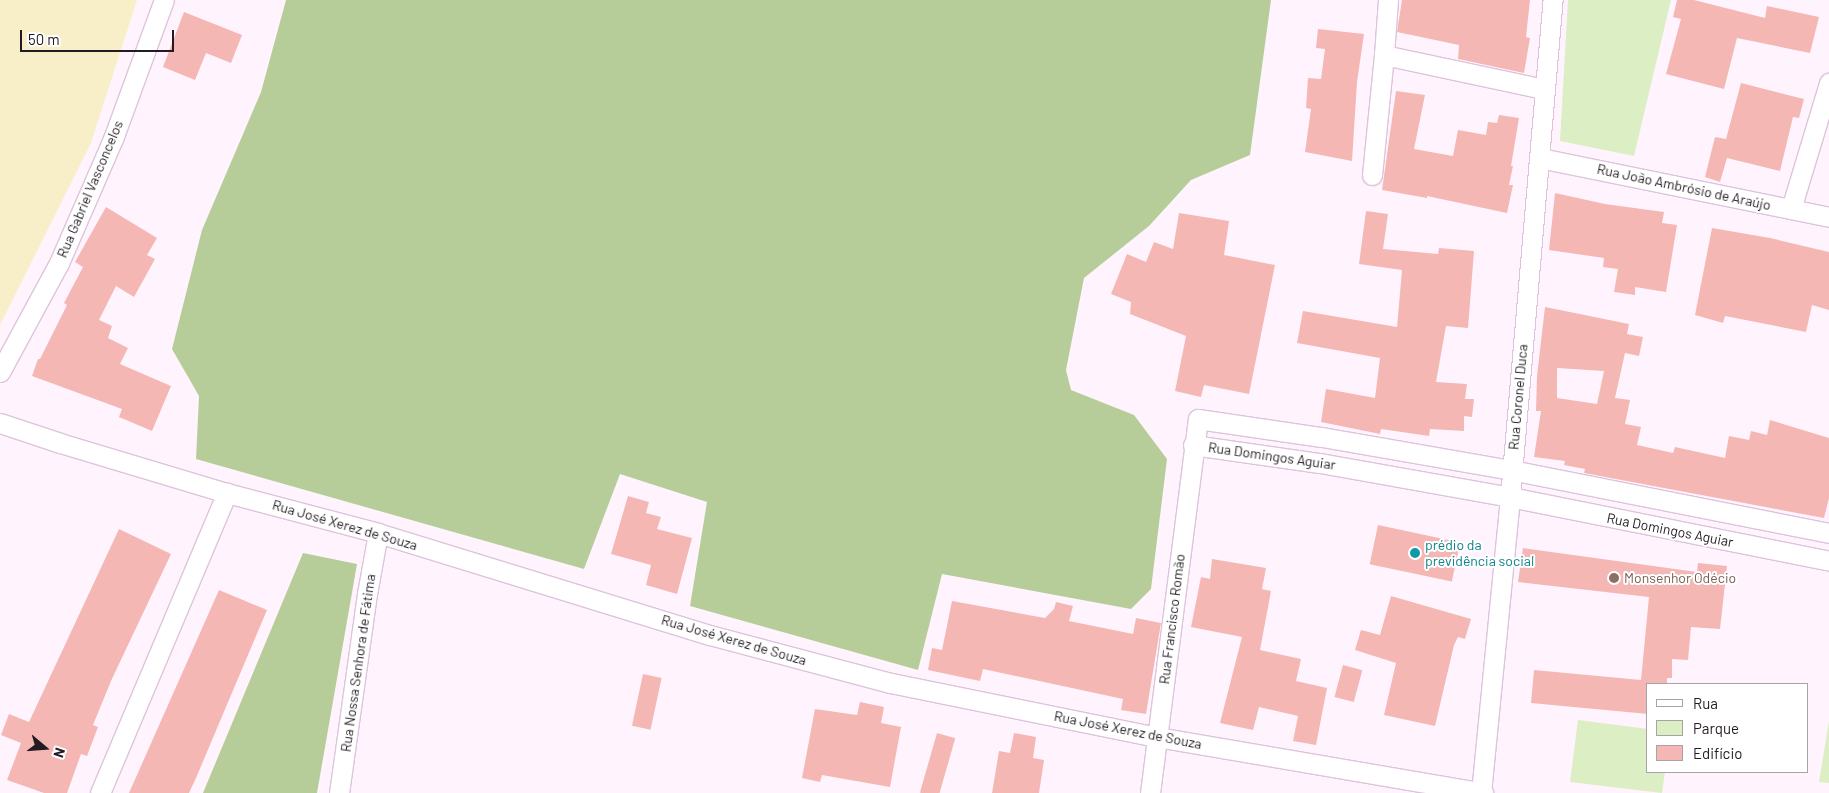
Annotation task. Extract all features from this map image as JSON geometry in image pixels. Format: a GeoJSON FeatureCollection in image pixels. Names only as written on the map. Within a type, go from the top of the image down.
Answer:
{"type":"FeatureCollection","features":[{"type":"Feature","properties":{"kind":"street","name":"Rua Gabriel Vasconcelos"},"geometry":{"type":"LineString","coordinates":[[0,372],[59,263],[113,139],[164,0]]}},
{"type":"Feature","properties":{"kind":"street"},"geometry":{"type":"LineString","coordinates":[[1372,175],[1388,0]]}},
{"type":"Feature","properties":{"kind":"street","name":"Rua Coronel Duca"},"geometry":{"type":"LineString","coordinates":[[1481,793],[1510,497],[1552,0]]}},
{"type":"Feature","properties":{"kind":"street"},"geometry":{"type":"LineString","coordinates":[[1384,54],[1544,89]]}},
{"type":"Feature","properties":{"kind":"street"},"geometry":{"type":"LineString","coordinates":[[1791,209],[1829,83]]}},
{"type":"Feature","properties":{"kind":"street","name":"Rua João Ambrósio de Araújo"},"geometry":{"type":"LineString","coordinates":[[1540,158],[1829,217]]}},
{"type":"Feature","properties":{"kind":"street","name":"Rua Domingos Aguiar"},"geometry":{"type":"LineString","coordinates":[[1820,559],[1510,497],[1320,463],[1194,445],[1198,419],[1322,437],[1511,470],[1822,532]]}},
{"type":"Feature","properties":{"kind":"street","name":"Rua José Xerez de Souza"},"geometry":{"type":"LineString","coordinates":[[0,423],[227,493],[378,533],[710,635],[891,682],[1157,737],[1481,793]]}},
{"type":"Feature","properties":{"kind":"street"},"geometry":{"type":"LineString","coordinates":[[1320,463],[1322,437]]}},
{"type":"Feature","properties":{"kind":"street","name":"Rua Francisco Romão"},"geometry":{"type":"LineString","coordinates":[[1150,793],[1194,445]]}},
{"type":"Feature","properties":{"kind":"street"},"geometry":{"type":"LineString","coordinates":[[100,793],[227,493]]}},
{"type":"Feature","properties":{"kind":"street"},"geometry":{"type":"LineString","coordinates":[[1683,533],[1686,506]]}},
{"type":"Feature","properties":{"kind":"street"},"geometry":{"type":"LineString","coordinates":[[1820,559],[1822,532]]}},
{"type":"Feature","properties":{"kind":"street","name":"Rua Nossa Senhora de Fátima"},"geometry":{"type":"LineString","coordinates":[[339,793],[367,594],[378,533]]}},
{"type":"Feature","properties":{"kind":"green space"},"geometry":{"type":"Polygon","coordinates":[[[286,0],[1271,0],[1250,155],[1191,180],[1149,226],[1084,278],[1066,370],[1071,390],[1134,415],[1167,459],[1151,589],[1131,609],[942,574],[918,670],[690,606],[707,502],[620,474],[584,569],[196,459],[199,396],[172,349],[202,230],[261,92],[286,0]]]}},
{"type":"Feature","properties":{"kind":"green space"},"geometry":{"type":"Polygon","coordinates":[[[1568,0],[1671,0],[1634,156],[1560,141],[1568,0]]]}},
{"type":"Feature","properties":{"kind":"green space"},"geometry":{"type":"Polygon","coordinates":[[[303,553],[357,564],[317,793],[203,793],[303,553]]]}},
{"type":"Feature","properties":{"kind":"green space"},"geometry":{"type":"Polygon","coordinates":[[[1578,720],[1646,729],[1646,773],[1665,773],[1662,793],[1570,782],[1578,720]]]}},
{"type":"Feature","properties":{"kind":"green space"},"geometry":{"type":"Polygon","coordinates":[[[1829,721],[1829,783],[1819,782],[1829,721]]]}},
{"type":"Feature","properties":{"kind":"sand"},"geometry":{"type":"Polygon","coordinates":[[[0,0],[137,0],[91,143],[0,325],[0,0]]]}},
{"type":"Feature","properties":{"kind":"building"},"geometry":{"type":"Polygon","coordinates":[[[1402,0],[1530,0],[1526,37],[1530,38],[1524,73],[1458,59],[1459,45],[1397,32],[1402,0]]]}},
{"type":"Feature","properties":{"kind":"building"},"geometry":{"type":"Polygon","coordinates":[[[1677,0],[1694,0],[1765,18],[1767,6],[1819,17],[1810,53],[1737,38],[1724,89],[1666,74],[1681,19],[1673,17],[1677,0]]]}},
{"type":"Feature","properties":{"kind":"building"},"geometry":{"type":"Polygon","coordinates":[[[184,12],[242,35],[231,63],[206,53],[195,80],[163,67],[184,12]]]}},
{"type":"Feature","properties":{"kind":"building"},"geometry":{"type":"Polygon","coordinates":[[[1318,29],[1364,34],[1357,82],[1352,161],[1305,152],[1311,109],[1306,108],[1308,78],[1321,79],[1325,49],[1316,48],[1318,29]]]}},
{"type":"Feature","properties":{"kind":"building"},"geometry":{"type":"Polygon","coordinates":[[[1741,83],[1804,99],[1799,118],[1793,117],[1780,171],[1727,158],[1720,182],[1705,177],[1715,137],[1726,139],[1741,83]]]}},
{"type":"Feature","properties":{"kind":"building"},"geometry":{"type":"Polygon","coordinates":[[[1396,91],[1425,95],[1414,149],[1453,156],[1458,130],[1486,135],[1488,122],[1497,123],[1499,115],[1519,118],[1509,185],[1513,185],[1507,213],[1427,196],[1427,198],[1382,190],[1396,91]]]}},
{"type":"Feature","properties":{"kind":"building"},"geometry":{"type":"Polygon","coordinates":[[[1555,193],[1605,204],[1664,212],[1662,223],[1677,225],[1666,292],[1635,287],[1635,295],[1614,292],[1618,269],[1603,267],[1604,258],[1549,250],[1555,193]]]}},
{"type":"Feature","properties":{"kind":"building"},"geometry":{"type":"Polygon","coordinates":[[[106,207],[157,238],[147,255],[155,259],[134,297],[116,286],[99,320],[112,326],[108,338],[128,348],[120,364],[171,386],[152,431],[119,417],[122,409],[32,376],[38,359],[40,359],[67,305],[64,303],[83,267],[75,262],[106,207]]]}},
{"type":"Feature","properties":{"kind":"building"},"geometry":{"type":"Polygon","coordinates":[[[1366,211],[1388,214],[1383,249],[1438,254],[1439,248],[1474,251],[1468,328],[1446,326],[1436,382],[1467,384],[1465,399],[1474,399],[1472,417],[1464,416],[1464,431],[1430,429],[1429,436],[1381,429],[1380,434],[1321,422],[1326,389],[1375,398],[1380,358],[1297,343],[1303,311],[1397,327],[1402,270],[1359,264],[1366,211]]]}},
{"type":"Feature","properties":{"kind":"building"},"geometry":{"type":"Polygon","coordinates":[[[1179,213],[1229,221],[1224,255],[1275,265],[1249,394],[1204,385],[1201,397],[1175,391],[1186,336],[1130,314],[1131,302],[1111,294],[1127,254],[1146,262],[1154,242],[1173,249],[1179,213]]]}},
{"type":"Feature","properties":{"kind":"building"},"geometry":{"type":"Polygon","coordinates":[[[1712,228],[1770,238],[1829,252],[1829,310],[1812,305],[1806,332],[1725,316],[1723,323],[1695,315],[1712,228]]]}},
{"type":"Feature","properties":{"kind":"building"},"geometry":{"type":"Polygon","coordinates":[[[1545,307],[1629,324],[1627,334],[1643,337],[1639,356],[1625,353],[1615,398],[1630,400],[1625,424],[1641,427],[1637,445],[1673,453],[1675,447],[1725,458],[1729,436],[1749,440],[1751,431],[1767,435],[1770,420],[1829,438],[1829,498],[1824,518],[1584,473],[1585,469],[1564,465],[1565,461],[1534,457],[1541,411],[1536,411],[1537,376],[1545,307]],[[1557,368],[1557,398],[1597,404],[1604,371],[1557,368]]]}},
{"type":"Feature","properties":{"kind":"building"},"geometry":{"type":"Polygon","coordinates":[[[628,496],[649,502],[646,513],[661,517],[657,529],[692,538],[677,594],[646,585],[651,565],[611,554],[628,496]]]}},
{"type":"Feature","properties":{"kind":"building","name":"prédio da previdência social"},"geometry":{"type":"Polygon","coordinates":[[[1378,525],[1460,542],[1452,582],[1370,564],[1378,525]]]}},
{"type":"Feature","properties":{"kind":"building"},"geometry":{"type":"Polygon","coordinates":[[[119,529],[171,554],[111,681],[93,725],[98,727],[87,756],[81,754],[67,793],[44,793],[7,780],[21,743],[1,735],[9,714],[29,722],[119,529]]]}},
{"type":"Feature","properties":{"kind":"building"},"geometry":{"type":"Polygon","coordinates":[[[1523,548],[1697,572],[1698,563],[1727,566],[1720,629],[1691,627],[1688,660],[1672,659],[1672,678],[1667,678],[1667,683],[1646,683],[1646,714],[1531,703],[1534,670],[1641,680],[1649,597],[1518,582],[1523,548]]]}},
{"type":"Feature","properties":{"kind":"building"},"geometry":{"type":"Polygon","coordinates":[[[1212,559],[1266,568],[1262,589],[1271,591],[1260,650],[1301,659],[1296,681],[1327,688],[1316,745],[1293,741],[1298,716],[1259,707],[1253,730],[1220,723],[1242,637],[1191,627],[1201,577],[1210,579],[1212,559]]]}},
{"type":"Feature","properties":{"kind":"building"},"geometry":{"type":"Polygon","coordinates":[[[219,590],[267,610],[196,778],[189,793],[129,793],[219,590]]]}},
{"type":"Feature","properties":{"kind":"building"},"geometry":{"type":"Polygon","coordinates":[[[1391,596],[1471,619],[1465,639],[1458,637],[1454,645],[1435,726],[1384,715],[1396,663],[1355,650],[1361,630],[1380,635],[1391,596]]]}},
{"type":"Feature","properties":{"kind":"building"},"geometry":{"type":"Polygon","coordinates":[[[952,601],[1045,618],[1054,609],[1056,602],[1073,606],[1069,621],[1133,634],[1136,618],[1161,623],[1146,714],[1121,710],[1123,699],[983,669],[980,681],[928,670],[932,648],[942,650],[952,601]]]}},
{"type":"Feature","properties":{"kind":"building"},"geometry":{"type":"Polygon","coordinates":[[[1343,665],[1362,670],[1354,702],[1334,697],[1343,665]]]}},
{"type":"Feature","properties":{"kind":"building"},"geometry":{"type":"Polygon","coordinates":[[[643,674],[662,678],[651,730],[632,726],[643,674]]]}},
{"type":"Feature","properties":{"kind":"building"},"geometry":{"type":"Polygon","coordinates":[[[860,702],[884,707],[881,723],[901,727],[890,787],[822,775],[820,782],[802,778],[815,709],[857,715],[860,702]]]}},
{"type":"Feature","properties":{"kind":"building"},"geometry":{"type":"Polygon","coordinates":[[[937,733],[955,738],[940,793],[920,793],[937,733]]]}},
{"type":"Feature","properties":{"kind":"building"},"geometry":{"type":"Polygon","coordinates":[[[1014,733],[1036,737],[1033,758],[1044,760],[1039,793],[992,793],[999,751],[1010,753],[1014,733]]]}},
{"type":"Feature","properties":{"kind":"place","name":"prédio da previdência social"},"geometry":{"type":"Point","coordinates":[1415,553]}},
{"type":"Feature","properties":{"kind":"place","name":"Monsenhor Odécio"},"geometry":{"type":"Point","coordinates":[1614,578]}}]}
